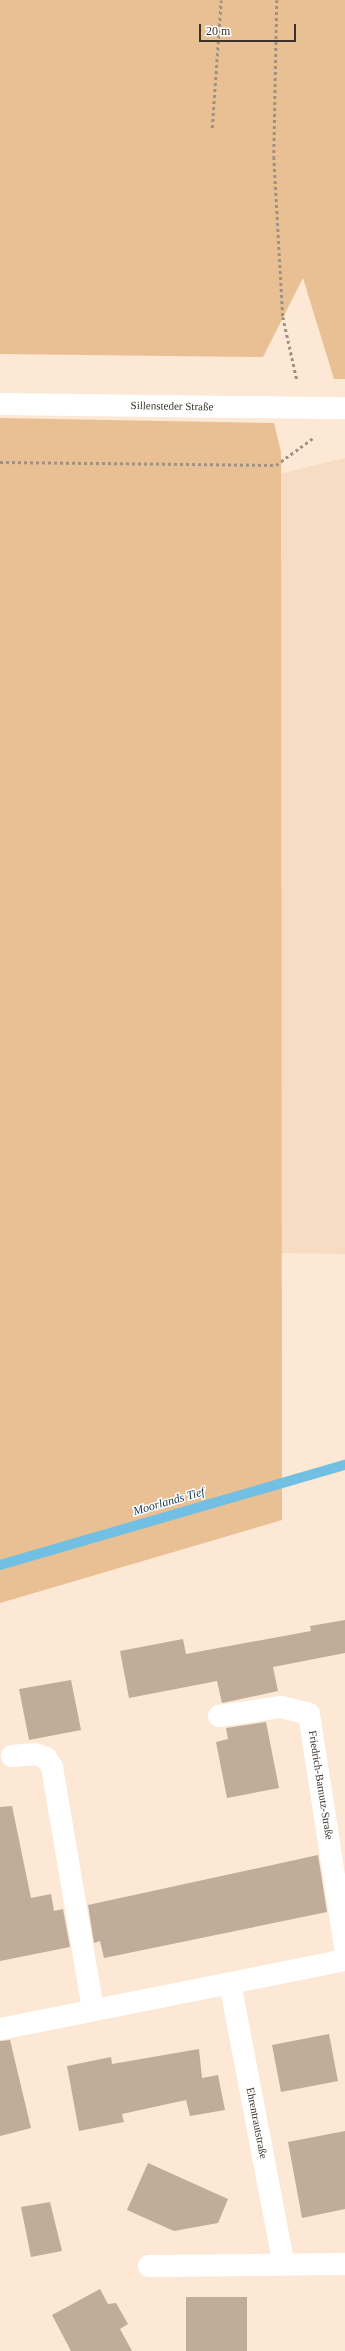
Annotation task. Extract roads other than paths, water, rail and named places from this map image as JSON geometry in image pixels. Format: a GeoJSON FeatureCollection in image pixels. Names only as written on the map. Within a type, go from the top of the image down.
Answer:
{"type":"FeatureCollection","features":[{"type":"Feature","properties":{"kind":"street","name":"Sillensteder Straße"},"geometry":{"type":"LineString","coordinates":[[0,404],[345,408]]}},
{"type":"Feature","properties":{"kind":"street","name":"Friedrich-Barnutz-Straße"},"geometry":{"type":"LineString","coordinates":[[219,1716],[281,1707],[309,1714],[345,1947]]}},
{"type":"Feature","properties":{"kind":"street"},"geometry":{"type":"LineString","coordinates":[[12,1756],[35,1754],[46,1758],[52,1767],[93,2010]]}},
{"type":"Feature","properties":{"kind":"street"},"geometry":{"type":"LineString","coordinates":[[0,2029],[345,1960]]}},
{"type":"Feature","properties":{"kind":"street","name":"Ehrentrautstraße"},"geometry":{"type":"LineString","coordinates":[[230,1983],[283,2262]]}},
{"type":"Feature","properties":{"kind":"street"},"geometry":{"type":"LineString","coordinates":[[149,2266],[283,2262],[345,2264]]}},
{"type":"Feature","properties":{"kind":"waterway","name":"Moorlands Tief"},"geometry":{"type":"LineString","coordinates":[[0,1565],[345,1465]]}}]}
